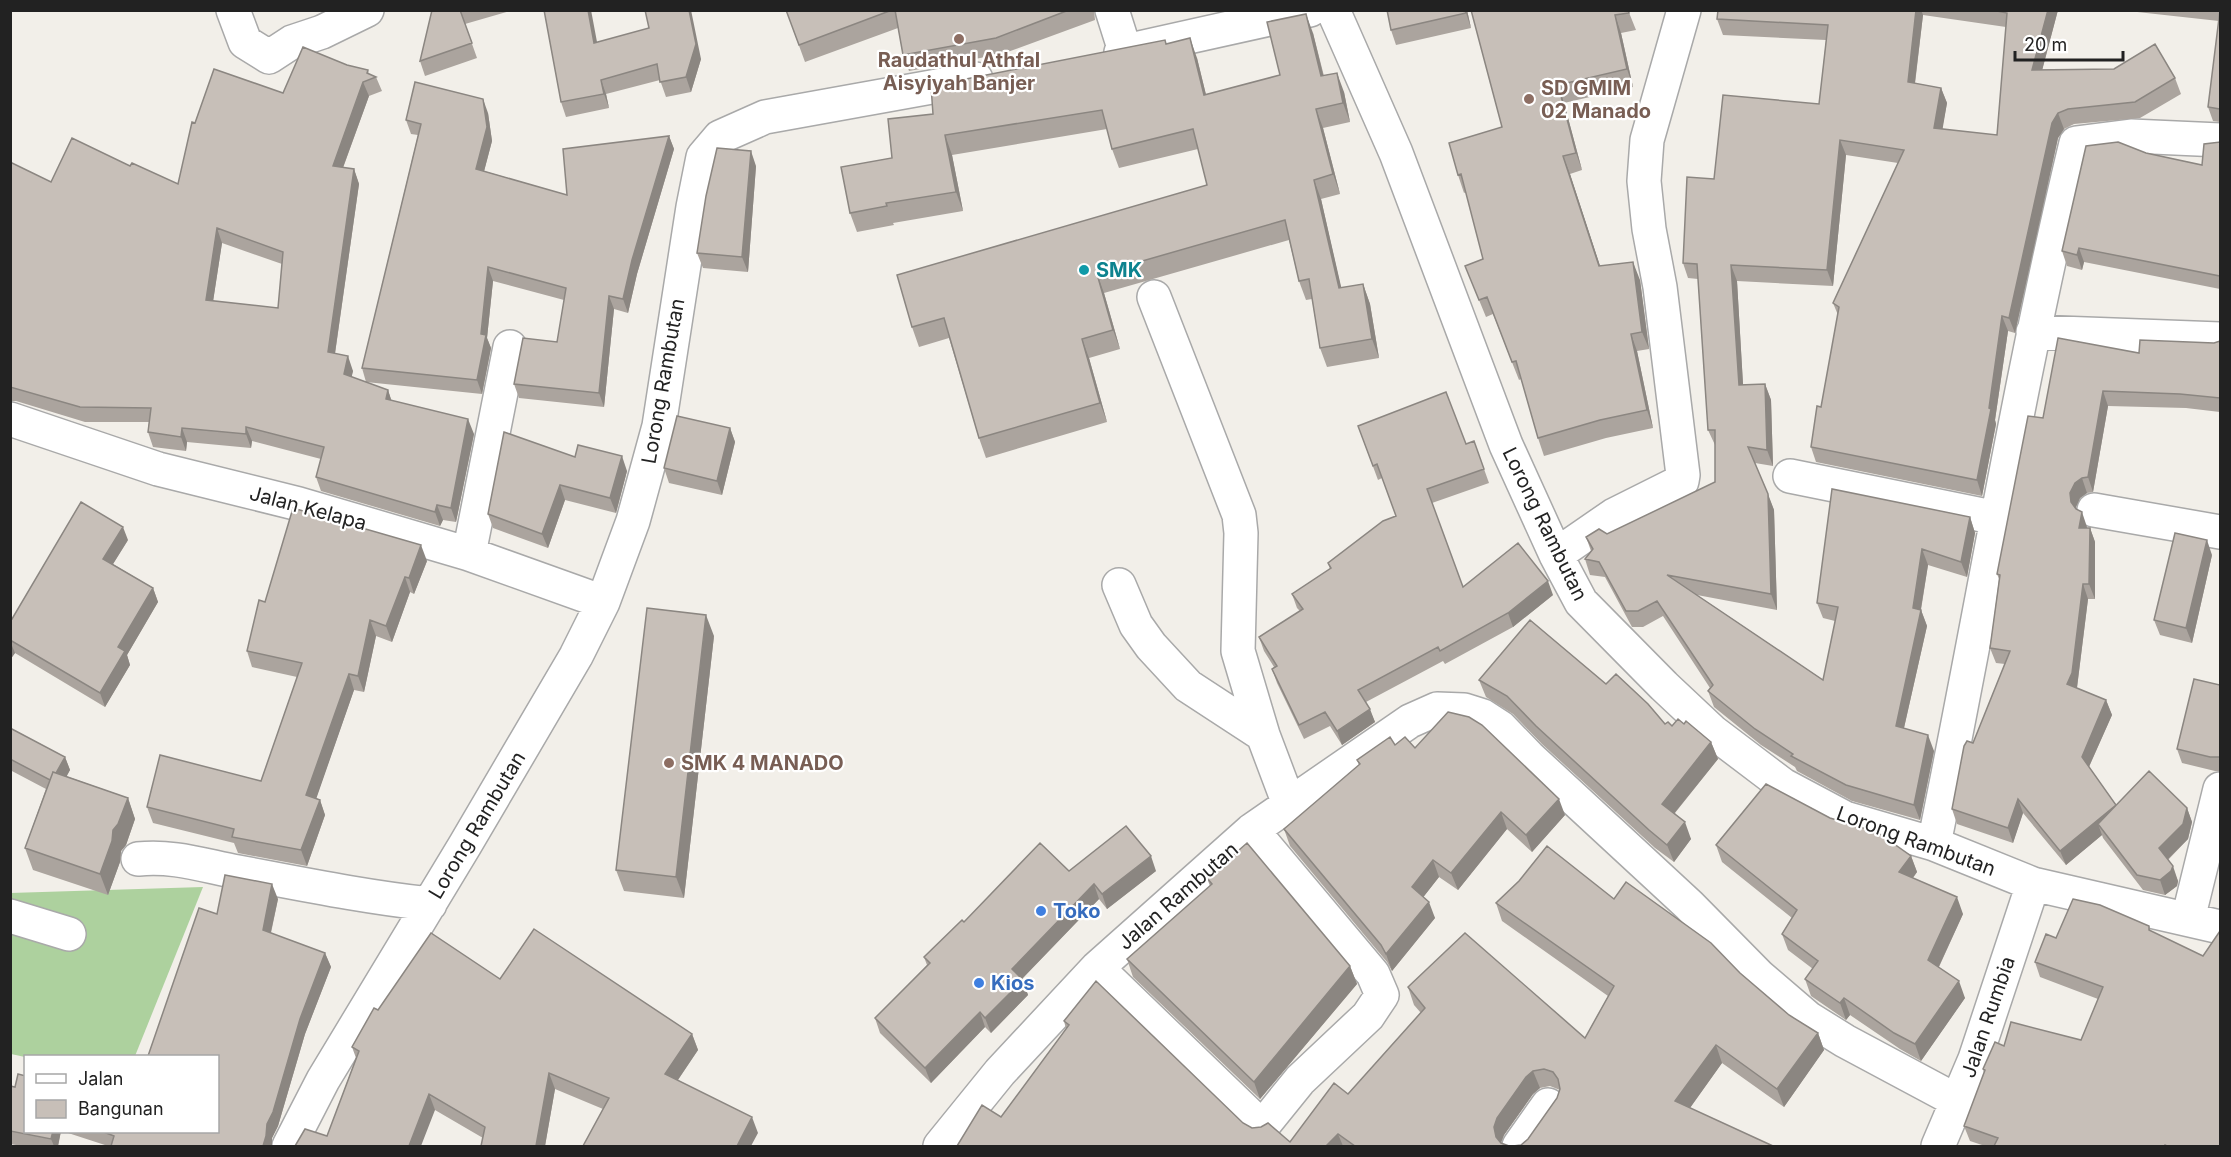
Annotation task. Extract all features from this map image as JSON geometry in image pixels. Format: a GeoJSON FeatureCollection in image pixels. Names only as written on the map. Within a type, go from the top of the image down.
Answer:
{"type":"FeatureCollection","features":[{"type":"Feature","properties":{"kind":"street"},"geometry":{"type":"LineString","coordinates":[[233,10],[245,42],[269,57],[292,42],[322,32],[367,10]]}},
{"type":"Feature","properties":{"kind":"street"},"geometry":{"type":"LineString","coordinates":[[1112,10],[1109,54],[1310,10]]}},
{"type":"Feature","properties":{"kind":"street","name":"Lorong Rambutan"},"geometry":{"type":"LineString","coordinates":[[1333,10],[1396,153],[1506,445],[1556,555],[1581,602],[1713,732],[1783,785],[1845,818],[1934,844],[2032,884],[2220,927]]}},
{"type":"Feature","properties":{"kind":"street"},"geometry":{"type":"LineString","coordinates":[[1556,555],[1614,515],[1682,481],[1660,287],[1649,229],[1644,181],[1647,140],[1684,10]]}},
{"type":"Feature","properties":{"kind":"street","name":"Lorong Rambutan"},"geometry":{"type":"LineString","coordinates":[[289,1146],[322,1080],[430,904],[576,656],[603,602],[633,521],[659,426],[703,157],[720,137],[765,117],[1006,73]]}},
{"type":"Feature","properties":{"kind":"street"},"geometry":{"type":"LineString","coordinates":[[1934,844],[1968,680],[2033,332],[2076,143],[2131,136],[2220,140]]}},
{"type":"Feature","properties":{"kind":"street"},"geometry":{"type":"LineString","coordinates":[[1154,297],[1239,515],[1241,532],[1238,651],[1263,735],[1289,804]]}},
{"type":"Feature","properties":{"kind":"street"},"geometry":{"type":"LineString","coordinates":[[2033,332],[2220,339]]}},
{"type":"Feature","properties":{"kind":"street"},"geometry":{"type":"LineString","coordinates":[[469,554],[510,347]]}},
{"type":"Feature","properties":{"kind":"street","name":"Jalan Kelapa"},"geometry":{"type":"LineString","coordinates":[[10,419],[158,469],[299,504],[469,554],[603,602]]}},
{"type":"Feature","properties":{"kind":"street"},"geometry":{"type":"LineString","coordinates":[[1790,476],[1997,518]]}},
{"type":"Feature","properties":{"kind":"street"},"geometry":{"type":"LineString","coordinates":[[2094,510],[2220,532]]}},
{"type":"Feature","properties":{"kind":"street"},"geometry":{"type":"LineString","coordinates":[[1119,585],[1136,625],[1151,646],[1188,686],[1263,735]]}},
{"type":"Feature","properties":{"kind":"street","name":"Jalan Rambutan"},"geometry":{"type":"LineString","coordinates":[[940,1146],[1000,1072],[1097,968],[1252,830],[1410,722],[1437,709],[1464,710],[1483,716],[1500,726],[1529,757],[1689,905],[1759,976],[1808,1018],[1845,1041],[1959,1102]]}},
{"type":"Feature","properties":{"kind":"street"},"geometry":{"type":"LineString","coordinates":[[2188,919],[2220,789]]}},
{"type":"Feature","properties":{"kind":"street"},"geometry":{"type":"LineString","coordinates":[[1097,968],[1257,1137],[1300,1080],[1368,1016],[1382,995],[1373,974],[1252,830]]}},
{"type":"Feature","properties":{"kind":"street"},"geometry":{"type":"LineString","coordinates":[[138,859],[153,857],[188,861],[333,890],[430,904]]}},
{"type":"Feature","properties":{"kind":"street","name":"Jalan Rumbia"},"geometry":{"type":"LineString","coordinates":[[1938,1146],[1959,1102],[1975,1059],[2032,884]]}},
{"type":"Feature","properties":{"kind":"street"},"geometry":{"type":"LineString","coordinates":[[10,916],[69,934]]}},
{"type":"Feature","properties":{"kind":"street"},"geometry":{"type":"LineString","coordinates":[[1519,1146],[1548,1105]]}},
{"type":"Feature","properties":{"kind":"green space"},"geometry":{"type":"Polygon","coordinates":[[[203,887],[135,1055],[24,1057],[11,1054],[10,893],[203,887]]]}},
{"type":"Feature","properties":{"kind":"building"},"geometry":{"type":"Polygon","coordinates":[[[432,10],[460,10],[472,43],[420,61],[432,10]]]}},
{"type":"Feature","properties":{"kind":"building"},"geometry":{"type":"Polygon","coordinates":[[[544,10],[588,10],[594,43],[649,28],[645,10],[689,10],[696,44],[686,77],[660,82],[657,64],[601,80],[604,94],[561,102],[544,10]]]}},
{"type":"Feature","properties":{"kind":"building"},"geometry":{"type":"Polygon","coordinates":[[[786,10],[892,10],[799,45],[786,10]]]}},
{"type":"Feature","properties":{"kind":"building"},"geometry":{"type":"Polygon","coordinates":[[[895,10],[1069,10],[996,38],[903,55],[895,10]]]}},
{"type":"Feature","properties":{"kind":"building"},"geometry":{"type":"Polygon","coordinates":[[[1387,10],[1465,10],[1466,13],[1391,30],[1387,10]]]}},
{"type":"Feature","properties":{"kind":"building"},"geometry":{"type":"Polygon","coordinates":[[[1471,10],[1628,10],[1629,13],[1615,15],[1627,69],[1558,85],[1576,153],[1563,156],[1599,266],[1633,262],[1642,332],[1631,334],[1647,410],[1600,420],[1538,438],[1516,361],[1512,362],[1487,297],[1479,300],[1465,266],[1483,259],[1461,174],[1458,175],[1449,143],[1502,127],[1471,10]]]}},
{"type":"Feature","properties":{"kind":"building"},"geometry":{"type":"Polygon","coordinates":[[[1718,10],[1916,10],[1908,82],[1941,88],[1934,128],[1997,135],[2007,13],[1992,10],[2048,10],[2032,70],[2114,69],[2155,44],[2175,78],[2135,102],[2068,109],[2058,113],[2052,123],[2009,318],[2002,316],[1989,408],[1991,409],[1977,480],[1811,447],[1817,406],[1821,407],[1839,307],[1833,303],[1904,150],[1840,140],[1827,270],[1731,265],[1739,385],[1765,384],[1767,450],[1748,447],[1768,494],[1771,594],[1667,575],[1823,680],[1838,607],[1817,603],[1832,489],[1970,517],[1961,562],[1922,549],[1913,608],[1921,610],[1896,726],[1928,735],[1914,805],[1846,785],[1791,756],[1793,754],[1755,729],[1708,691],[1713,685],[1657,601],[1638,611],[1626,611],[1599,562],[1585,559],[1593,549],[1586,537],[1599,529],[1607,534],[1715,482],[1715,430],[1708,430],[1697,264],[1683,263],[1687,177],[1714,179],[1723,95],[1819,104],[1828,25],[1717,19],[1718,10]]]}},
{"type":"Feature","properties":{"kind":"building"},"geometry":{"type":"Polygon","coordinates":[[[2220,10],[2220,109],[2208,107],[2220,10]]]}},
{"type":"Feature","properties":{"kind":"building"},"geometry":{"type":"Polygon","coordinates":[[[1306,14],[1321,76],[1337,73],[1343,103],[1316,109],[1333,174],[1314,180],[1339,288],[1363,284],[1372,339],[1320,348],[1309,279],[1299,281],[1285,220],[1097,274],[1113,330],[1082,339],[1100,403],[979,438],[944,318],[912,327],[897,275],[1207,185],[1193,129],[1112,149],[1102,110],[945,135],[956,192],[886,203],[887,206],[850,213],[841,167],[892,158],[888,119],[933,114],[931,86],[1165,40],[1166,44],[1190,38],[1204,95],[1280,75],[1267,22],[1306,14]]]}},
{"type":"Feature","properties":{"kind":"building"},"geometry":{"type":"Polygon","coordinates":[[[303,47],[347,65],[368,70],[367,73],[376,77],[363,82],[333,166],[354,169],[328,352],[348,356],[344,374],[388,390],[386,399],[468,419],[451,508],[437,505],[435,512],[316,477],[324,447],[246,427],[246,434],[182,428],[181,437],[148,432],[151,408],[80,407],[10,387],[10,162],[51,182],[72,138],[130,166],[132,163],[178,184],[192,122],[195,123],[214,69],[283,93],[303,47]],[[217,228],[206,300],[278,308],[283,252],[217,228]]]}},
{"type":"Feature","properties":{"kind":"building"},"geometry":{"type":"Polygon","coordinates":[[[415,82],[483,99],[487,127],[476,169],[567,195],[563,149],[669,136],[632,260],[623,299],[609,296],[599,393],[514,384],[523,338],[557,342],[566,288],[488,267],[481,334],[486,335],[477,380],[362,368],[421,124],[406,120],[415,82]]]}},
{"type":"Feature","properties":{"kind":"building"},"geometry":{"type":"Polygon","coordinates":[[[2118,142],[2146,153],[2202,165],[2204,144],[2220,142],[2220,276],[2079,248],[2077,255],[2062,251],[2086,146],[2118,142]]]}},
{"type":"Feature","properties":{"kind":"building"},"geometry":{"type":"Polygon","coordinates":[[[717,148],[751,151],[742,257],[697,253],[706,196],[717,148]]]}},
{"type":"Feature","properties":{"kind":"building"},"geometry":{"type":"Polygon","coordinates":[[[2058,338],[2139,353],[2140,340],[2214,343],[2220,341],[2220,398],[2103,391],[2088,477],[2075,483],[2070,493],[2071,502],[2076,509],[2082,512],[2079,528],[2090,528],[2089,584],[2083,584],[2072,673],[2067,684],[2106,700],[2082,757],[2116,805],[2060,851],[2018,799],[2008,828],[1952,809],[1964,746],[1967,741],[1973,743],[2010,651],[1990,648],[2000,575],[1997,574],[2028,416],[2043,418],[2058,338]]]}},
{"type":"Feature","properties":{"kind":"building"},"geometry":{"type":"Polygon","coordinates":[[[1446,392],[1466,444],[1474,441],[1484,469],[1427,489],[1463,587],[1518,543],[1548,581],[1508,613],[1440,651],[1438,647],[1358,690],[1370,709],[1337,731],[1325,712],[1299,725],[1272,669],[1277,666],[1259,637],[1303,609],[1292,594],[1331,568],[1328,563],[1383,521],[1396,516],[1377,464],[1373,466],[1358,426],[1446,392]]]}},
{"type":"Feature","properties":{"kind":"building"},"geometry":{"type":"Polygon","coordinates":[[[677,416],[730,428],[717,481],[664,468],[677,416]]]}},
{"type":"Feature","properties":{"kind":"building"},"geometry":{"type":"Polygon","coordinates":[[[504,432],[575,457],[578,445],[622,456],[610,498],[560,485],[542,534],[488,514],[504,432]]]}},
{"type":"Feature","properties":{"kind":"building"},"geometry":{"type":"Polygon","coordinates":[[[81,502],[123,527],[103,559],[153,588],[118,647],[125,651],[100,693],[10,640],[10,618],[12,619],[81,502]]]}},
{"type":"Feature","properties":{"kind":"building"},"geometry":{"type":"Polygon","coordinates":[[[293,508],[421,545],[409,578],[405,577],[386,626],[370,620],[358,676],[349,674],[306,795],[320,800],[301,850],[232,837],[234,829],[147,807],[160,755],[261,781],[302,663],[247,651],[259,600],[265,602],[293,508]]]}},
{"type":"Feature","properties":{"kind":"building"},"geometry":{"type":"Polygon","coordinates":[[[2175,533],[2207,540],[2186,628],[2154,620],[2175,533]]]}},
{"type":"Feature","properties":{"kind":"building","name":"SMK 4 MANADO"},"geometry":{"type":"Polygon","coordinates":[[[647,608],[706,615],[676,877],[616,870],[647,608]]]}},
{"type":"Feature","properties":{"kind":"building"},"geometry":{"type":"Polygon","coordinates":[[[1530,620],[1606,684],[1616,674],[1648,704],[1665,724],[1668,722],[1672,726],[1678,719],[1684,724],[1686,721],[1711,742],[1662,804],[1685,822],[1667,845],[1536,726],[1507,696],[1479,680],[1530,620]]]}},
{"type":"Feature","properties":{"kind":"building"},"geometry":{"type":"Polygon","coordinates":[[[2194,679],[2220,685],[2220,757],[2210,757],[2177,749],[2194,679]]]}},
{"type":"Feature","properties":{"kind":"building"},"geometry":{"type":"Polygon","coordinates":[[[1448,712],[1469,717],[1482,725],[1559,799],[1526,835],[1501,812],[1451,873],[1433,860],[1412,887],[1429,902],[1386,954],[1381,945],[1284,829],[1360,764],[1357,760],[1390,737],[1395,745],[1405,737],[1415,748],[1448,712]]]}},
{"type":"Feature","properties":{"kind":"building"},"geometry":{"type":"Polygon","coordinates":[[[10,728],[65,757],[56,773],[53,772],[50,780],[10,759],[10,728]]]}},
{"type":"Feature","properties":{"kind":"building"},"geometry":{"type":"Polygon","coordinates":[[[2149,771],[2187,808],[2183,824],[2159,848],[2173,866],[2171,871],[2160,880],[2137,875],[2098,824],[2149,771]]]}},
{"type":"Feature","properties":{"kind":"building"},"geometry":{"type":"Polygon","coordinates":[[[53,772],[128,798],[118,824],[113,830],[112,841],[100,874],[25,848],[53,772]]]}},
{"type":"Feature","properties":{"kind":"building"},"geometry":{"type":"Polygon","coordinates":[[[1766,784],[1830,818],[1877,832],[1911,856],[1899,872],[1957,897],[1928,960],[1959,981],[1915,1044],[1894,1033],[1844,998],[1840,1003],[1805,979],[1818,961],[1782,934],[1797,910],[1716,845],[1766,784]]]}},
{"type":"Feature","properties":{"kind":"building"},"geometry":{"type":"Polygon","coordinates":[[[1126,826],[1151,856],[1102,894],[1094,884],[1012,969],[1023,980],[985,1018],[980,1012],[925,1068],[875,1018],[930,963],[924,957],[962,920],[964,922],[1040,843],[1069,871],[1126,826]]]}},
{"type":"Feature","properties":{"kind":"building"},"geometry":{"type":"Polygon","coordinates":[[[1247,843],[1350,966],[1254,1082],[1127,959],[1212,884],[1207,878],[1247,843]]]}},
{"type":"Feature","properties":{"kind":"building"},"geometry":{"type":"Polygon","coordinates":[[[1547,846],[1614,899],[1626,882],[1711,943],[1740,973],[1789,1015],[1818,1033],[1777,1089],[1716,1045],[1675,1101],[1773,1146],[1513,1146],[1521,1145],[1528,1139],[1557,1098],[1560,1089],[1558,1079],[1553,1072],[1544,1069],[1533,1071],[1526,1077],[1497,1118],[1494,1127],[1496,1137],[1501,1143],[1509,1146],[1355,1146],[1338,1134],[1326,1146],[957,1146],[982,1105],[1001,1117],[1069,1025],[1064,1021],[1096,981],[1243,1123],[1252,1128],[1268,1123],[1290,1142],[1334,1083],[1348,1094],[1425,1008],[1408,987],[1465,933],[1585,1038],[1614,986],[1496,903],[1519,881],[1547,846]]]}},
{"type":"Feature","properties":{"kind":"building"},"geometry":{"type":"Polygon","coordinates":[[[225,875],[272,884],[263,930],[325,953],[300,1019],[273,1112],[267,1124],[263,1146],[111,1146],[114,1136],[106,1133],[219,1133],[219,1055],[148,1055],[199,908],[217,914],[225,875]]]}},
{"type":"Feature","properties":{"kind":"building"},"geometry":{"type":"Polygon","coordinates":[[[2073,899],[2100,905],[2149,926],[2149,930],[2203,956],[2220,931],[2220,1146],[1994,1146],[1998,1138],[1964,1126],[1985,1070],[1983,1069],[1995,1042],[2004,1046],[2011,1022],[2081,1040],[2103,987],[2035,962],[2046,934],[2056,938],[2073,899]]]}},
{"type":"Feature","properties":{"kind":"building"},"geometry":{"type":"Polygon","coordinates":[[[534,929],[692,1034],[665,1074],[752,1117],[737,1146],[583,1146],[609,1098],[549,1073],[536,1146],[481,1146],[485,1127],[429,1094],[409,1146],[295,1146],[305,1129],[327,1136],[359,1051],[352,1047],[374,1008],[378,1010],[431,933],[500,979],[534,929]]]}},
{"type":"Feature","properties":{"kind":"building"},"geometry":{"type":"Polygon","coordinates":[[[18,1074],[24,1076],[24,1133],[52,1133],[51,1139],[10,1131],[10,1086],[15,1087],[18,1074]]]}},
{"type":"Feature","properties":{"kind":"place","name":"Raudathul Athfal Aisyiyah Banjer"},"geometry":{"type":"Point","coordinates":[959,39]}},
{"type":"Feature","properties":{"kind":"place","name":"SD GMIM 02 Manado"},"geometry":{"type":"Point","coordinates":[1529,99]}},
{"type":"Feature","properties":{"kind":"place","name":"SMK"},"geometry":{"type":"Point","coordinates":[1084,270]}},
{"type":"Feature","properties":{"kind":"place","name":"SMK 4 MANADO"},"geometry":{"type":"Point","coordinates":[669,763]}},
{"type":"Feature","properties":{"kind":"place","name":"Toko"},"geometry":{"type":"Point","coordinates":[1041,911]}},
{"type":"Feature","properties":{"kind":"place","name":"Kios"},"geometry":{"type":"Point","coordinates":[979,983]}}]}
